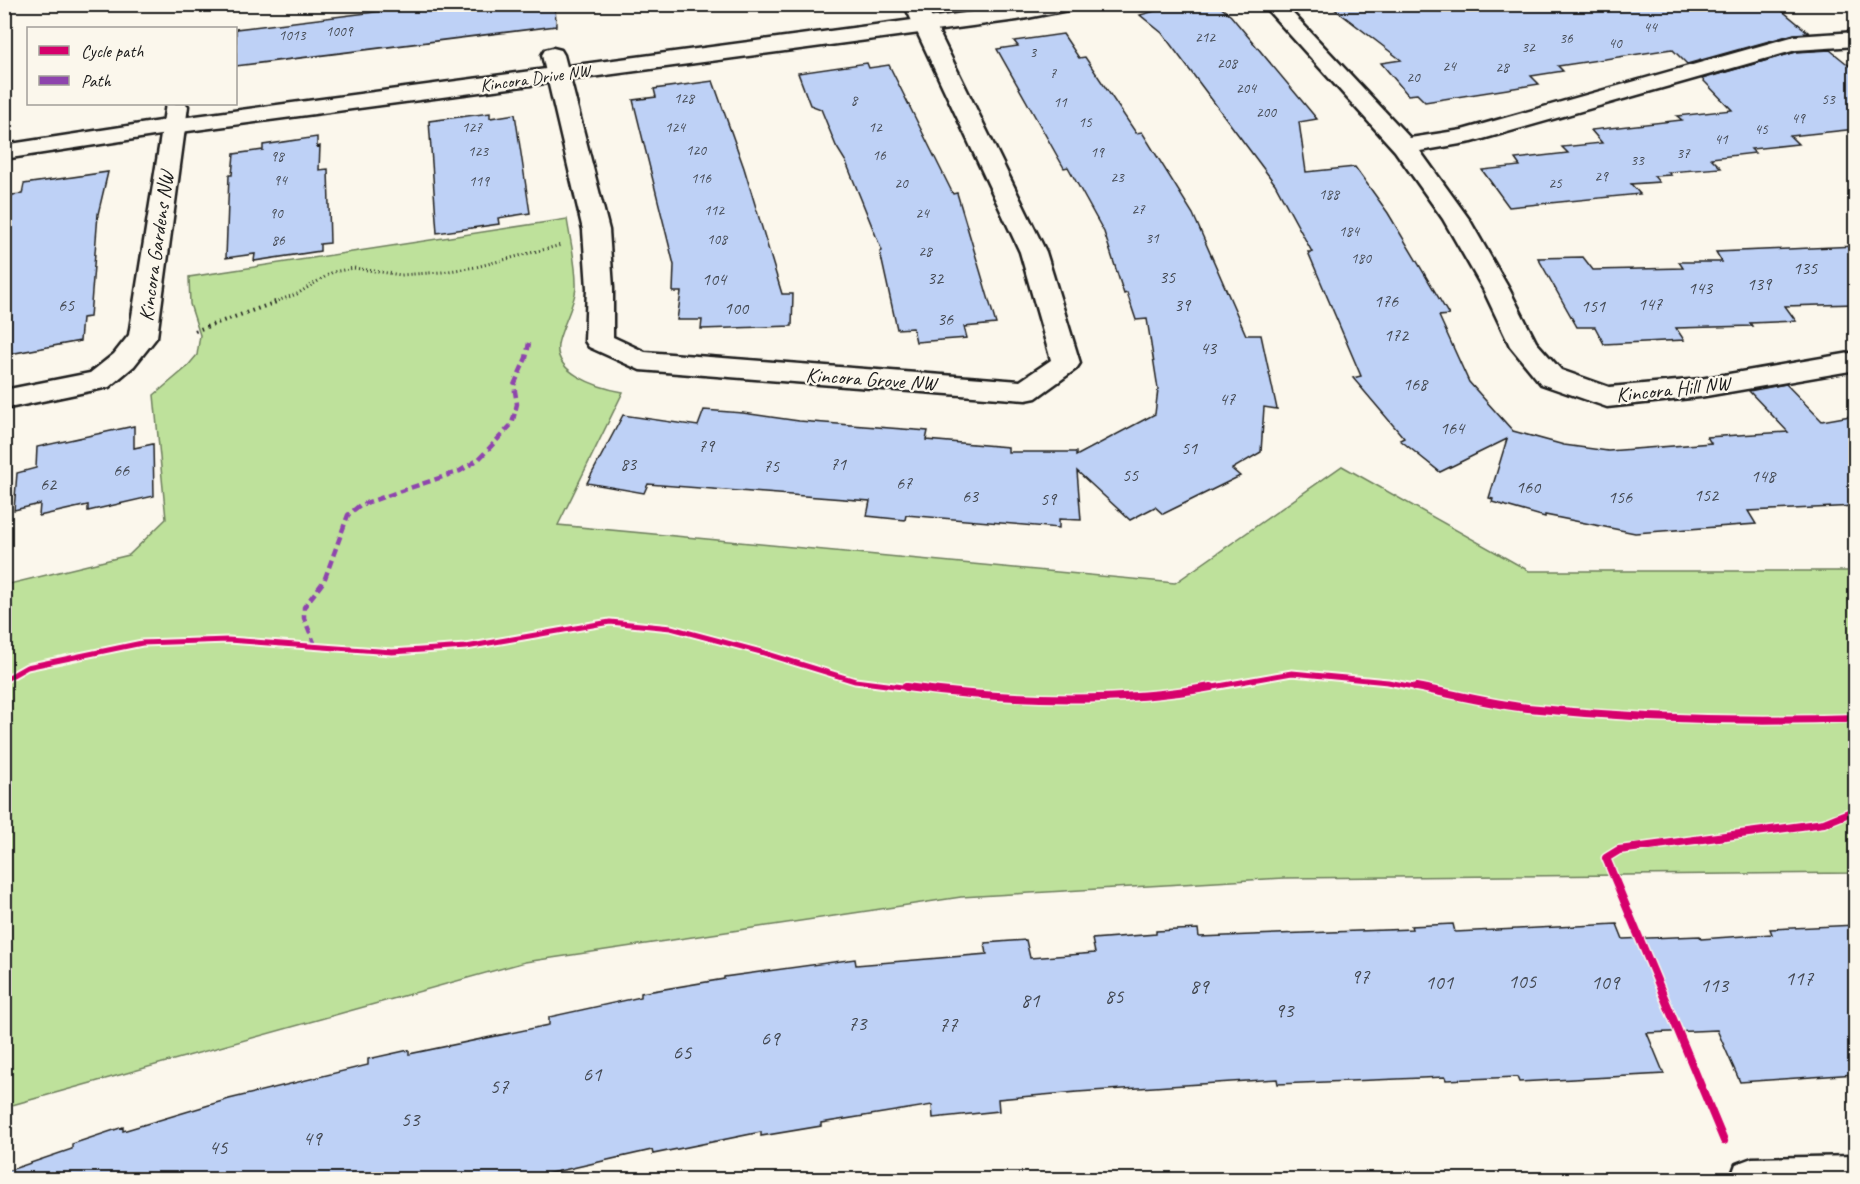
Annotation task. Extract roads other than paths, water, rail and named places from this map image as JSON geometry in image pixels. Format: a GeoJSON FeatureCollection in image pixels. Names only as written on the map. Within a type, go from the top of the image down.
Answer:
{"type":"FeatureCollection","features":[{"type":"Feature","properties":{"kind":"street","name":"Kincora Drive NW"},"geometry":{"type":"LineString","coordinates":[[918,13],[939,4]]}},
{"type":"Feature","properties":{"kind":"street","name":"Kincora Drive NW"},"geometry":{"type":"LineString","coordinates":[[237,105],[556,65],[918,13],[1017,14],[1065,4]]}},
{"type":"Feature","properties":{"kind":"street","name":"Kincora Hill NW"},"geometry":{"type":"LineString","coordinates":[[1272,4],[1404,146],[1456,219],[1496,289],[1524,346],[1551,378],[1607,397],[1700,388],[1856,361]]}},
{"type":"Feature","properties":{"kind":"street","name":"Kincora Grove NW"},"geometry":{"type":"LineString","coordinates":[[556,65],[596,230],[600,288],[599,341],[640,361],[1026,392],[1066,363],[1033,252],[918,13]]}},
{"type":"Feature","properties":{"kind":"street"},"geometry":{"type":"LineString","coordinates":[[1404,146],[1464,137],[1796,43],[1856,39]]}},
{"type":"Feature","properties":{"kind":"street","name":"Kincora Drive NW"},"geometry":{"type":"LineString","coordinates":[[237,98],[556,65]]}},
{"type":"Feature","properties":{"kind":"street","name":"Kincora Drive NW"},"geometry":{"type":"LineString","coordinates":[[4,131],[237,105]]}},
{"type":"Feature","properties":{"kind":"street","name":"Kincora Drive NW"},"geometry":{"type":"LineString","coordinates":[[4,152],[181,112]]}},
{"type":"Feature","properties":{"kind":"street","name":"Kincora Gardens NW"},"geometry":{"type":"LineString","coordinates":[[4,400],[99,380],[124,360],[143,337],[181,112]]}},
{"type":"Feature","properties":{"kind":"street"},"geometry":{"type":"LineString","coordinates":[[1752,1179],[1856,1178]]}}]}
